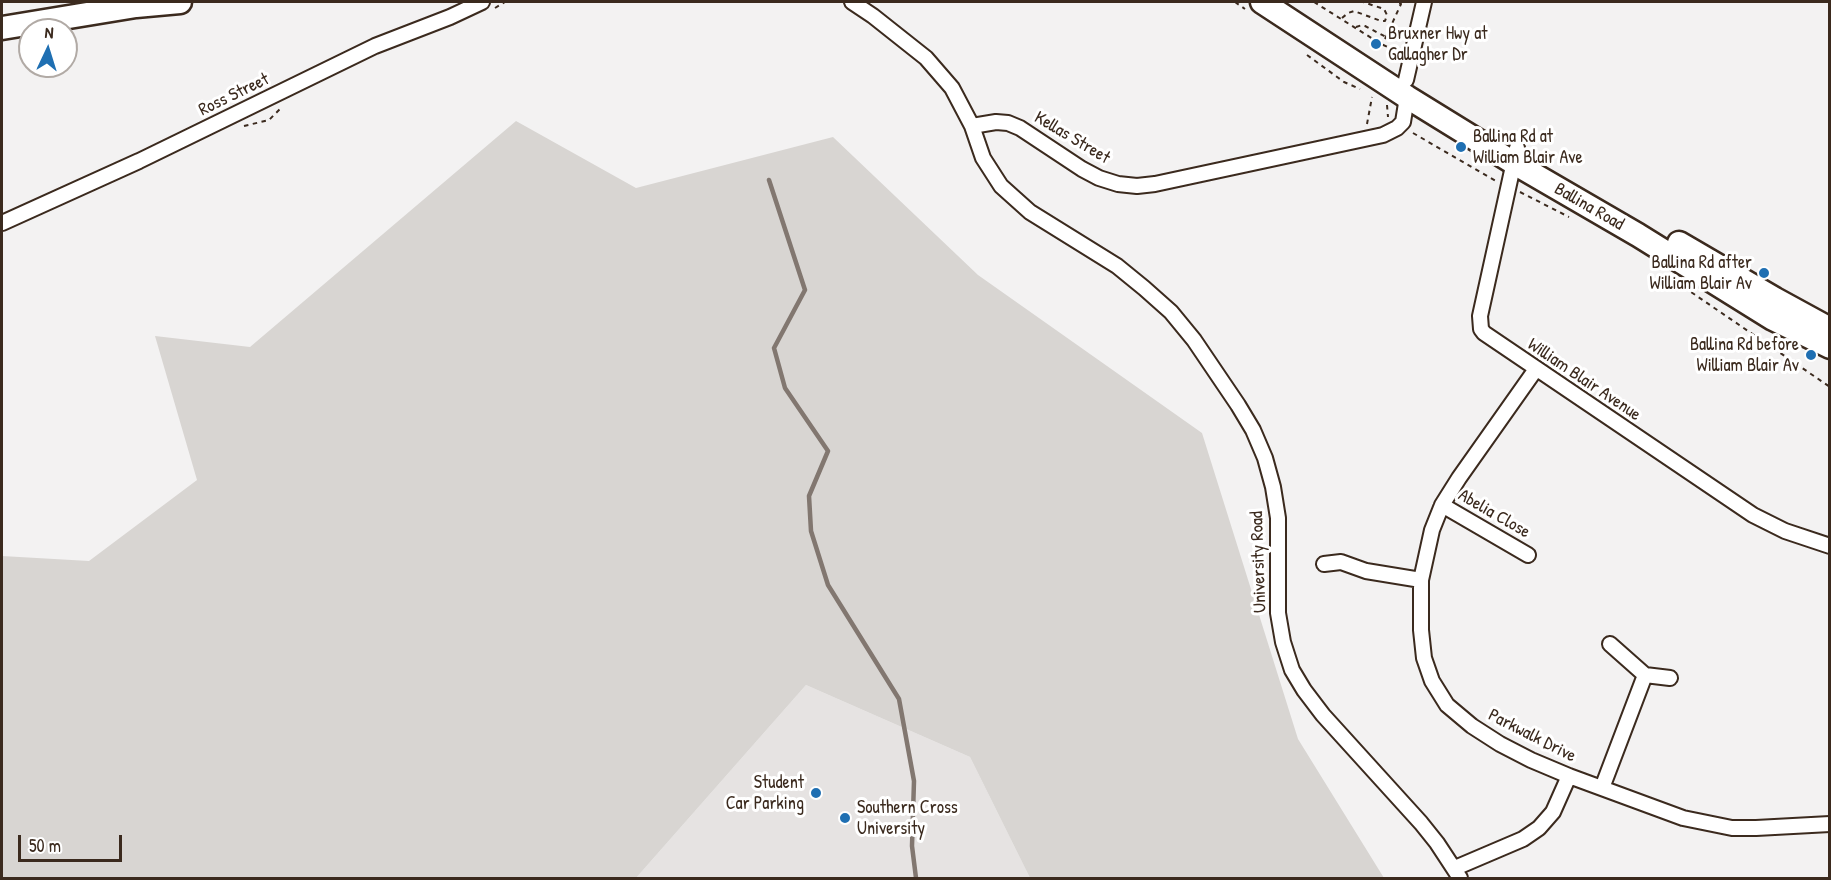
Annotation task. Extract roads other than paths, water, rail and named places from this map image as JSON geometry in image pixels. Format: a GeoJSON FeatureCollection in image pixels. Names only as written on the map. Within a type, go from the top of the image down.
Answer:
{"type":"FeatureCollection","features":[{"type":"Feature","properties":{"kind":"main road"},"geometry":{"type":"LineString","coordinates":[[2,28],[144,4],[180,2]]}},
{"type":"Feature","properties":{"kind":"main road","name":"Ballina Road"},"geometry":{"type":"LineString","coordinates":[[1284,2],[1406,89]]}},
{"type":"Feature","properties":{"kind":"main road","name":"Ballina Road"},"geometry":{"type":"LineString","coordinates":[[1253,5],[1406,89],[1515,155],[1773,319],[1830,347]]}},
{"type":"Feature","properties":{"kind":"main road","name":"Ballina Road"},"geometry":{"type":"LineString","coordinates":[[1515,155],[1830,329]]}},
{"type":"Feature","properties":{"kind":"street","name":"Ross Street"},"geometry":{"type":"LineString","coordinates":[[2,223],[139,161],[375,46],[482,2]]}},
{"type":"Feature","properties":{"kind":"street"},"geometry":{"type":"LineString","coordinates":[[852,2],[926,58],[952,88],[972,126]]}},
{"type":"Feature","properties":{"kind":"street"},"geometry":{"type":"LineString","coordinates":[[1406,89],[1424,2]]}},
{"type":"Feature","properties":{"kind":"street","name":"Kellas Street"},"geometry":{"type":"LineString","coordinates":[[972,126],[996,122],[1008,123],[1020,128],[1099,178],[1118,184],[1137,186],[1383,135],[1403,122],[1406,89]]}},
{"type":"Feature","properties":{"kind":"street","name":"University Road"},"geometry":{"type":"LineString","coordinates":[[972,126],[983,158],[1001,186],[1030,212],[1117,266],[1171,312],[1194,340],[1238,405],[1253,430],[1265,458],[1273,487],[1278,518],[1278,613],[1283,642],[1292,670],[1323,715],[1421,823],[1457,873]]}},
{"type":"Feature","properties":{"kind":"street","name":"William Blair Avenue"},"geometry":{"type":"LineString","coordinates":[[1515,155],[1480,322],[1481,329],[1489,337],[1753,515],[1785,531],[1830,546]]}},
{"type":"Feature","properties":{"kind":"street","name":"Parkwalk Drive"},"geometry":{"type":"LineString","coordinates":[[1536,369],[1459,478],[1442,505],[1432,530],[1421,580],[1420,614],[1424,658],[1432,681],[1448,705],[1472,726],[1500,744],[1569,776],[1683,818],[1732,828],[1830,824]]}},
{"type":"Feature","properties":{"kind":"street","name":"Abelia Close"},"geometry":{"type":"LineString","coordinates":[[1442,505],[1528,555]]}},
{"type":"Feature","properties":{"kind":"street"},"geometry":{"type":"LineString","coordinates":[[1324,564],[1341,562],[1366,571],[1421,580]]}},
{"type":"Feature","properties":{"kind":"street"},"geometry":{"type":"LineString","coordinates":[[1610,644],[1646,675],[1671,678]]}},
{"type":"Feature","properties":{"kind":"street"},"geometry":{"type":"LineString","coordinates":[[1602,788],[1646,675]]}},
{"type":"Feature","properties":{"kind":"street"},"geometry":{"type":"LineString","coordinates":[[1457,873],[1523,839],[1539,828],[1553,812],[1569,776]]}},
{"type":"Feature","properties":{"kind":"waterway"},"geometry":{"type":"LineString","coordinates":[[769,180],[805,290],[774,348],[785,388],[828,451],[809,496],[811,531],[828,585],[899,699],[914,781],[912,846],[916,878]]}},
{"type":"Feature","properties":{"kind":"place","name":"Bruxner Hwy at Gallagher Dr"},"geometry":{"type":"Point","coordinates":[1376,44]}},
{"type":"Feature","properties":{"kind":"place","name":"Ballina Rd at William Blair Ave"},"geometry":{"type":"Point","coordinates":[1461,147]}},
{"type":"Feature","properties":{"kind":"place","name":"Ballina Rd after William Blair Av"},"geometry":{"type":"Point","coordinates":[1764,273]}},
{"type":"Feature","properties":{"kind":"place","name":"Ballina Rd before William Blair Av"},"geometry":{"type":"Point","coordinates":[1811,355]}},
{"type":"Feature","properties":{"kind":"place","name":"Student Car Parking"},"geometry":{"type":"Point","coordinates":[816,793]}},
{"type":"Feature","properties":{"kind":"place","name":"Southern Cross University"},"geometry":{"type":"Point","coordinates":[845,818]}}]}
